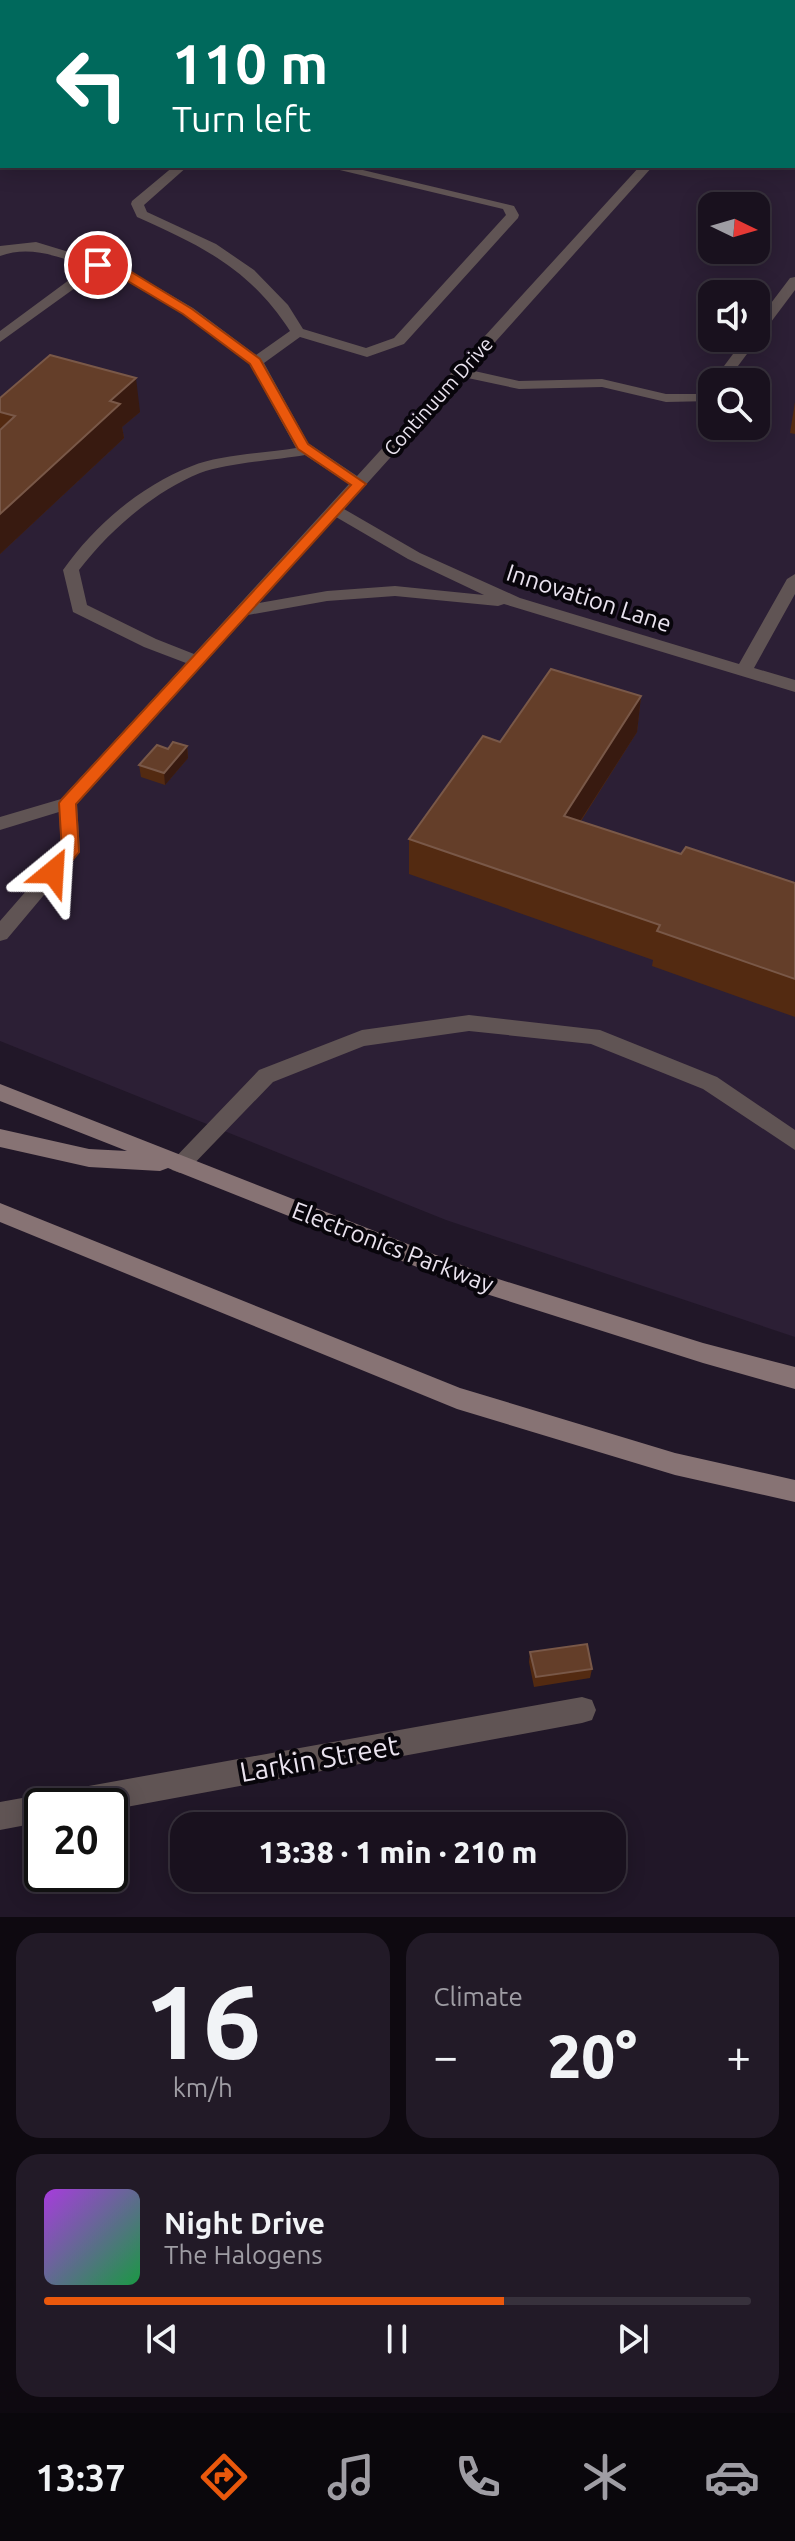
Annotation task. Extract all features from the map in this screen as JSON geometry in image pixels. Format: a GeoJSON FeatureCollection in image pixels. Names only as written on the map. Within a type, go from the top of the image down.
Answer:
{"type":"FeatureCollection","features":[{"type":"Feature","properties":{"kind":"main road","name":"Electronics Parkway"},"geometry":{"type":"LineString","coordinates":[[0,1092],[488,1285],[703,1353],[795,1378]]}},
{"type":"Feature","properties":{"kind":"main road"},"geometry":{"type":"LineString","coordinates":[[0,1138],[89,1158],[180,1164]]}},
{"type":"Feature","properties":{"kind":"main road"},"geometry":{"type":"LineString","coordinates":[[0,1212],[457,1398],[675,1464],[795,1491]]}},
{"type":"Feature","properties":{"kind":"street"},"geometry":{"type":"LineString","coordinates":[[180,168],[137,204],[142,214],[225,252],[280,301],[298,332],[367,353],[399,341],[513,215],[508,206],[338,168]]}},
{"type":"Feature","properties":{"kind":"street","name":"Continuum Drive"},"geometry":{"type":"LineString","coordinates":[[68,803],[645,168]]}},
{"type":"Feature","properties":{"kind":"street"},"geometry":{"type":"LineString","coordinates":[[0,252],[8,247],[36,246],[98,265],[123,273],[188,311],[256,362],[302,446],[359,484]]}},
{"type":"Feature","properties":{"kind":"street"},"geometry":{"type":"LineString","coordinates":[[0,338],[98,265]]}},
{"type":"Feature","properties":{"kind":"street"},"geometry":{"type":"LineString","coordinates":[[770,314],[795,281]]}},
{"type":"Feature","properties":{"kind":"street"},"geometry":{"type":"LineString","coordinates":[[256,362],[298,332]]}},
{"type":"Feature","properties":{"kind":"street"},"geometry":{"type":"LineString","coordinates":[[460,372],[519,385],[602,383],[687,400],[698,399]]}},
{"type":"Feature","properties":{"kind":"street"},"geometry":{"type":"LineString","coordinates":[[197,661],[150,643],[79,608],[71,570],[96,538],[139,502],[197,469],[308,450]]}},
{"type":"Feature","properties":{"kind":"street","name":"Innovation Lane"},"geometry":{"type":"LineString","coordinates":[[335,510],[414,556],[514,602],[795,686]]}},
{"type":"Feature","properties":{"kind":"street"},"geometry":{"type":"LineString","coordinates":[[744,671],[795,579]]}},
{"type":"Feature","properties":{"kind":"street"},"geometry":{"type":"LineString","coordinates":[[243,611],[327,596],[395,591],[514,602]]}},
{"type":"Feature","properties":{"kind":"street"},"geometry":{"type":"LineString","coordinates":[[0,824],[68,803],[71,852],[0,934]]}},
{"type":"Feature","properties":{"kind":"street"},"geometry":{"type":"LineString","coordinates":[[180,1164],[266,1076],[362,1038],[469,1023],[593,1036],[710,1083],[795,1141]]}},
{"type":"Feature","properties":{"kind":"street","name":"Larkin Street"},"geometry":{"type":"LineString","coordinates":[[128,1793],[582,1710]]}},
{"type":"Feature","properties":{"kind":"street"},"geometry":{"type":"LineString","coordinates":[[0,1816],[24,1811]]}},
{"type":"Feature","properties":{"kind":"shaded area"},"geometry":{"type":"Polygon","coordinates":[[[0,168],[795,168],[795,1337],[446,1220],[0,1041],[0,168]]]}},
{"type":"Feature","properties":{"kind":"building"},"geometry":{"type":"Polygon","coordinates":[[[50,355],[136,378],[110,401],[120,404],[0,514],[0,430],[15,416],[0,412],[0,398],[50,355]]]}},
{"type":"Feature","properties":{"kind":"building"},"geometry":{"type":"Polygon","coordinates":[[[551,669],[641,696],[564,816],[681,854],[686,847],[795,883],[795,979],[657,931],[660,925],[409,839],[483,736],[500,742],[551,669]]]}},
{"type":"Feature","properties":{"kind":"building"},"geometry":{"type":"Polygon","coordinates":[[[173,742],[187,746],[164,773],[139,765],[157,745],[168,749],[173,742]]]}},
{"type":"Feature","properties":{"kind":"building"},"geometry":{"type":"Polygon","coordinates":[[[587,1644],[592,1669],[536,1677],[530,1652],[587,1644]]]}},
{"type":"Feature","properties":{"kind":"route"},"geometry":{"type":"LineString","coordinates":[[53,872],[71,852],[68,803],[359,484],[302,446],[256,362],[188,311],[123,273],[98,265]]}}]}
